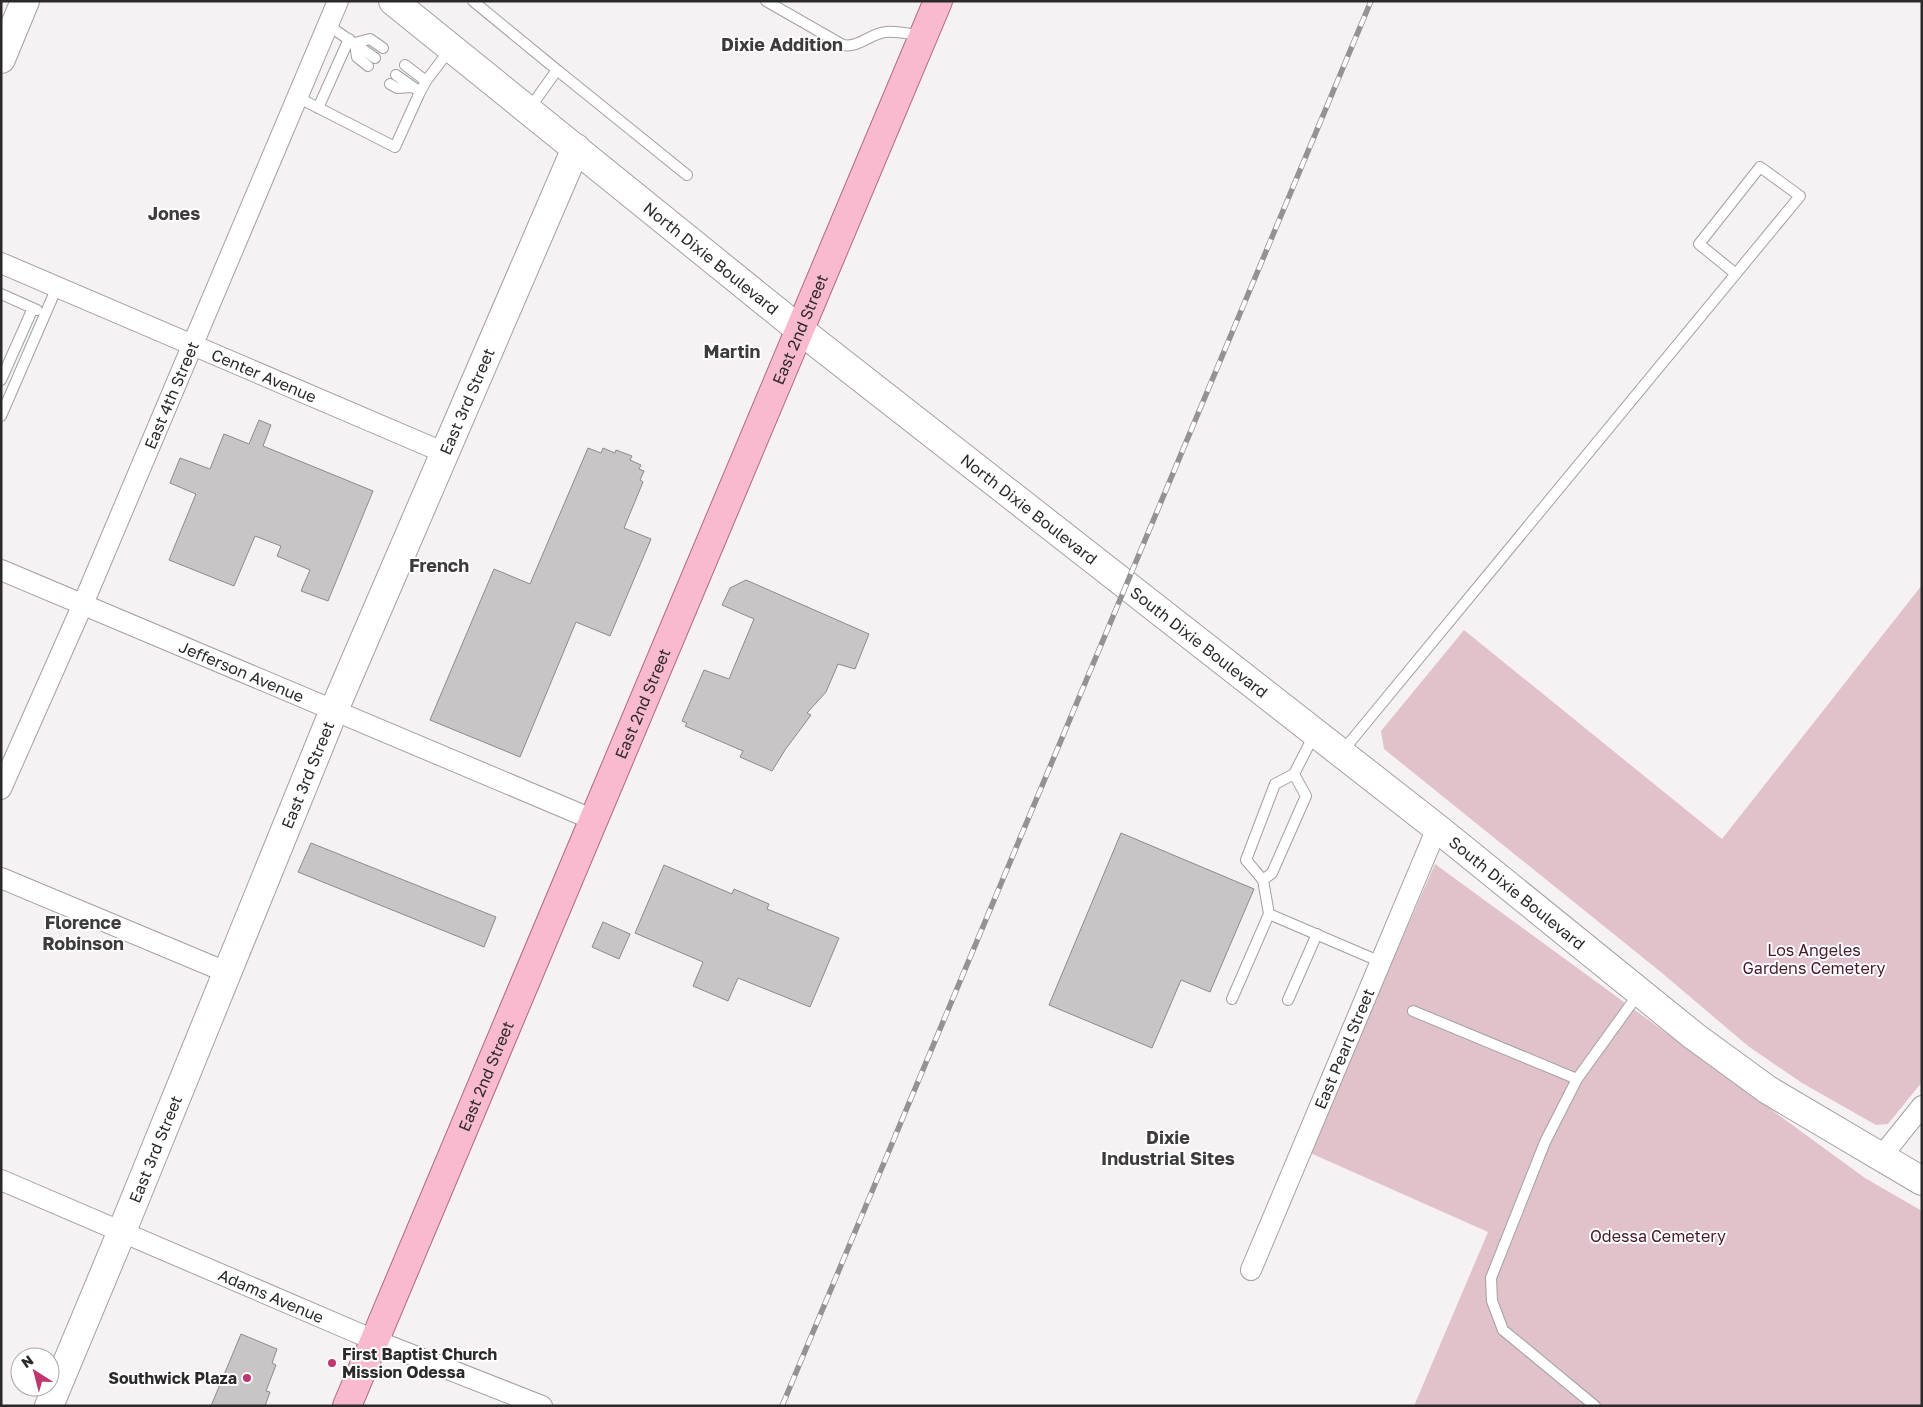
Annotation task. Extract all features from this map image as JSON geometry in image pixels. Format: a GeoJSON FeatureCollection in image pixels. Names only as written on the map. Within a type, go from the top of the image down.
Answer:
{"type":"FeatureCollection","features":[{"type":"Feature","properties":{"kind":"main road"},"geometry":{"type":"LineString","coordinates":[[1,59],[25,1]]}},
{"type":"Feature","properties":{"kind":"main road","name":"North Dixie Boulevard"},"geometry":{"type":"LineString","coordinates":[[393,1],[800,330],[1126,586]]}},
{"type":"Feature","properties":{"kind":"main road","name":"East 2nd Street"},"geometry":{"type":"LineString","coordinates":[[347,1406],[938,1]]}},
{"type":"Feature","properties":{"kind":"main road","name":"East 3rd Street"},"geometry":{"type":"LineString","coordinates":[[49,1406],[334,710],[576,148]]}},
{"type":"Feature","properties":{"kind":"main road","name":"South Dixie Boulevard"},"geometry":{"type":"LineString","coordinates":[[1126,586],[1341,753],[1737,1068],[1768,1090],[1922,1181]]}},
{"type":"Feature","properties":{"kind":"street","name":"East 4th Street"},"geometry":{"type":"LineString","coordinates":[[1,789],[83,604],[338,1]]}},
{"type":"Feature","properties":{"kind":"street","name":"Center Avenue"},"geometry":{"type":"LineString","coordinates":[[1,263],[445,453]]}},
{"type":"Feature","properties":{"kind":"street","name":"Jefferson Avenue"},"geometry":{"type":"LineString","coordinates":[[1,570],[594,820]]}},
{"type":"Feature","properties":{"kind":"street","name":"East Pearl Street"},"geometry":{"type":"LineString","coordinates":[[1251,1270],[1436,828]]}},
{"type":"Feature","properties":{"kind":"street"},"geometry":{"type":"LineString","coordinates":[[1,878],[226,972]]}},
{"type":"Feature","properties":{"kind":"street"},"geometry":{"type":"LineString","coordinates":[[1881,1157],[1922,1106]]}},
{"type":"Feature","properties":{"kind":"street","name":"Adams Avenue"},"geometry":{"type":"LineString","coordinates":[[1,1180],[374,1340],[542,1406]]}},
{"type":"Feature","properties":{"kind":"lane"},"geometry":{"type":"LineString","coordinates":[[473,1],[687,175]]}},
{"type":"Feature","properties":{"kind":"lane"},"geometry":{"type":"LineString","coordinates":[[766,1],[843,45],[849,46],[859,43],[884,32],[923,36]]}},
{"type":"Feature","properties":{"kind":"lane"},"geometry":{"type":"LineString","coordinates":[[328,24],[352,41],[371,62]]}},
{"type":"Feature","properties":{"kind":"lane"},"geometry":{"type":"LineString","coordinates":[[352,41],[370,39],[383,48]]}},
{"type":"Feature","properties":{"kind":"lane"},"geometry":{"type":"LineString","coordinates":[[318,108],[352,41]]}},
{"type":"Feature","properties":{"kind":"lane"},"geometry":{"type":"LineString","coordinates":[[297,97],[395,147],[416,90],[426,81],[451,48]]}},
{"type":"Feature","properties":{"kind":"lane"},"geometry":{"type":"LineString","coordinates":[[404,65],[426,81]]}},
{"type":"Feature","properties":{"kind":"lane"},"geometry":{"type":"LineString","coordinates":[[528,110],[558,70]]}},
{"type":"Feature","properties":{"kind":"lane"},"geometry":{"type":"LineString","coordinates":[[393,79],[396,88],[416,90]]}},
{"type":"Feature","properties":{"kind":"lane"},"geometry":{"type":"LineString","coordinates":[[1341,753],[1736,274],[1800,196],[1760,167],[1699,244],[1736,274]]}},
{"type":"Feature","properties":{"kind":"lane"},"geometry":{"type":"LineString","coordinates":[[1,416],[6,392],[46,314],[57,287]]}},
{"type":"Feature","properties":{"kind":"lane"},"geometry":{"type":"LineString","coordinates":[[1,294],[46,314]]}},
{"type":"Feature","properties":{"kind":"lane"},"geometry":{"type":"LineString","coordinates":[[1,380],[33,308]]}},
{"type":"Feature","properties":{"kind":"lane"},"geometry":{"type":"LineString","coordinates":[[1232,998],[1269,914],[1263,880],[1246,860],[1275,784],[1294,774],[1315,733]]}},
{"type":"Feature","properties":{"kind":"lane"},"geometry":{"type":"LineString","coordinates":[[1263,880],[1272,873],[1306,796],[1294,774]]}},
{"type":"Feature","properties":{"kind":"lane"},"geometry":{"type":"LineString","coordinates":[[1269,914],[1381,962]]}},
{"type":"Feature","properties":{"kind":"lane"},"geometry":{"type":"LineString","coordinates":[[1288,1000],[1317,934]]}},
{"type":"Feature","properties":{"kind":"lane"},"geometry":{"type":"LineString","coordinates":[[1594,1406],[1503,1330],[1492,1301],[1491,1278],[1544,1142],[1577,1079],[1640,992]]}},
{"type":"Feature","properties":{"kind":"lane"},"geometry":{"type":"LineString","coordinates":[[1414,1010],[1577,1079]]}},
{"type":"Feature","properties":{"kind":"green space","name":"Los Angeles Gardens Cemetery"},"geometry":{"type":"Polygon","coordinates":[[[1922,585],[1922,1082],[1888,1124],[1876,1125],[1802,1083],[1748,1046],[1662,973],[1384,749],[1381,731],[1464,630],[1722,839],[1922,585]]]}},
{"type":"Feature","properties":{"kind":"green space","name":"Odessa Cemetery"},"geometry":{"type":"Polygon","coordinates":[[[1435,864],[1865,1178],[1922,1211],[1922,1406],[1414,1406],[1488,1232],[1308,1152],[1435,864]]]}},
{"type":"Feature","properties":{"kind":"building"},"geometry":{"type":"Polygon","coordinates":[[[259,420],[271,425],[263,446],[373,491],[328,601],[301,591],[310,570],[277,556],[281,546],[255,536],[234,586],[169,560],[196,494],[170,483],[180,458],[210,469],[224,434],[249,444],[259,420]]]}},
{"type":"Feature","properties":{"kind":"building"},"geometry":{"type":"Polygon","coordinates":[[[588,448],[601,453],[603,448],[615,453],[616,450],[632,456],[630,460],[641,465],[639,469],[644,471],[640,480],[643,482],[624,528],[651,539],[610,636],[576,622],[520,757],[430,720],[494,569],[530,584],[588,448]]]}},
{"type":"Feature","properties":{"kind":"building"},"geometry":{"type":"Polygon","coordinates":[[[746,580],[869,634],[855,669],[838,664],[826,692],[807,713],[811,715],[772,771],[740,757],[743,751],[685,726],[687,723],[682,721],[704,670],[729,679],[754,619],[722,605],[730,588],[746,580]]]}},
{"type":"Feature","properties":{"kind":"building"},"geometry":{"type":"Polygon","coordinates":[[[1121,833],[1254,889],[1210,992],[1181,980],[1152,1048],[1049,1005],[1121,833]]]}},
{"type":"Feature","properties":{"kind":"building"},"geometry":{"type":"Polygon","coordinates":[[[311,843],[496,917],[484,947],[298,872],[311,843]]]}},
{"type":"Feature","properties":{"kind":"building"},"geometry":{"type":"Polygon","coordinates":[[[664,865],[732,894],[734,889],[769,904],[767,909],[839,938],[810,1007],[738,978],[728,1001],[693,986],[703,962],[635,933],[664,865]]]}},
{"type":"Feature","properties":{"kind":"building"},"geometry":{"type":"Polygon","coordinates":[[[603,922],[630,934],[619,959],[592,947],[603,922]]]}},
{"type":"Feature","properties":{"kind":"building","name":"Southwick Plaza"},"geometry":{"type":"Polygon","coordinates":[[[241,1334],[277,1349],[272,1363],[276,1365],[266,1391],[270,1392],[265,1406],[211,1406],[241,1334]]]}},
{"type":"Feature","properties":{"kind":"railway"},"geometry":{"type":"LineString","coordinates":[[782,1406],[1371,1]]}},
{"type":"Feature","properties":{"kind":"place","name":"First Baptist Church Mission Odessa"},"geometry":{"type":"Point","coordinates":[332,1363]}},
{"type":"Feature","properties":{"kind":"place","name":"Southwick Plaza"},"geometry":{"type":"Point","coordinates":[247,1378]}},
{"type":"Feature","properties":{"kind":"district","name":"Dixie Addition"},"geometry":{"type":"Point","coordinates":[782,45]}},
{"type":"Feature","properties":{"kind":"district","name":"Jones"},"geometry":{"type":"Point","coordinates":[174,214]}},
{"type":"Feature","properties":{"kind":"district","name":"Martin"},"geometry":{"type":"Point","coordinates":[732,352]}},
{"type":"Feature","properties":{"kind":"district","name":"French"},"geometry":{"type":"Point","coordinates":[439,566]}},
{"type":"Feature","properties":{"kind":"district","name":"Florence Robinson"},"geometry":{"type":"Point","coordinates":[83,933]}},
{"type":"Feature","properties":{"kind":"district","name":"Dixie Industrial Sites"},"geometry":{"type":"Point","coordinates":[1168,1148]}}]}
